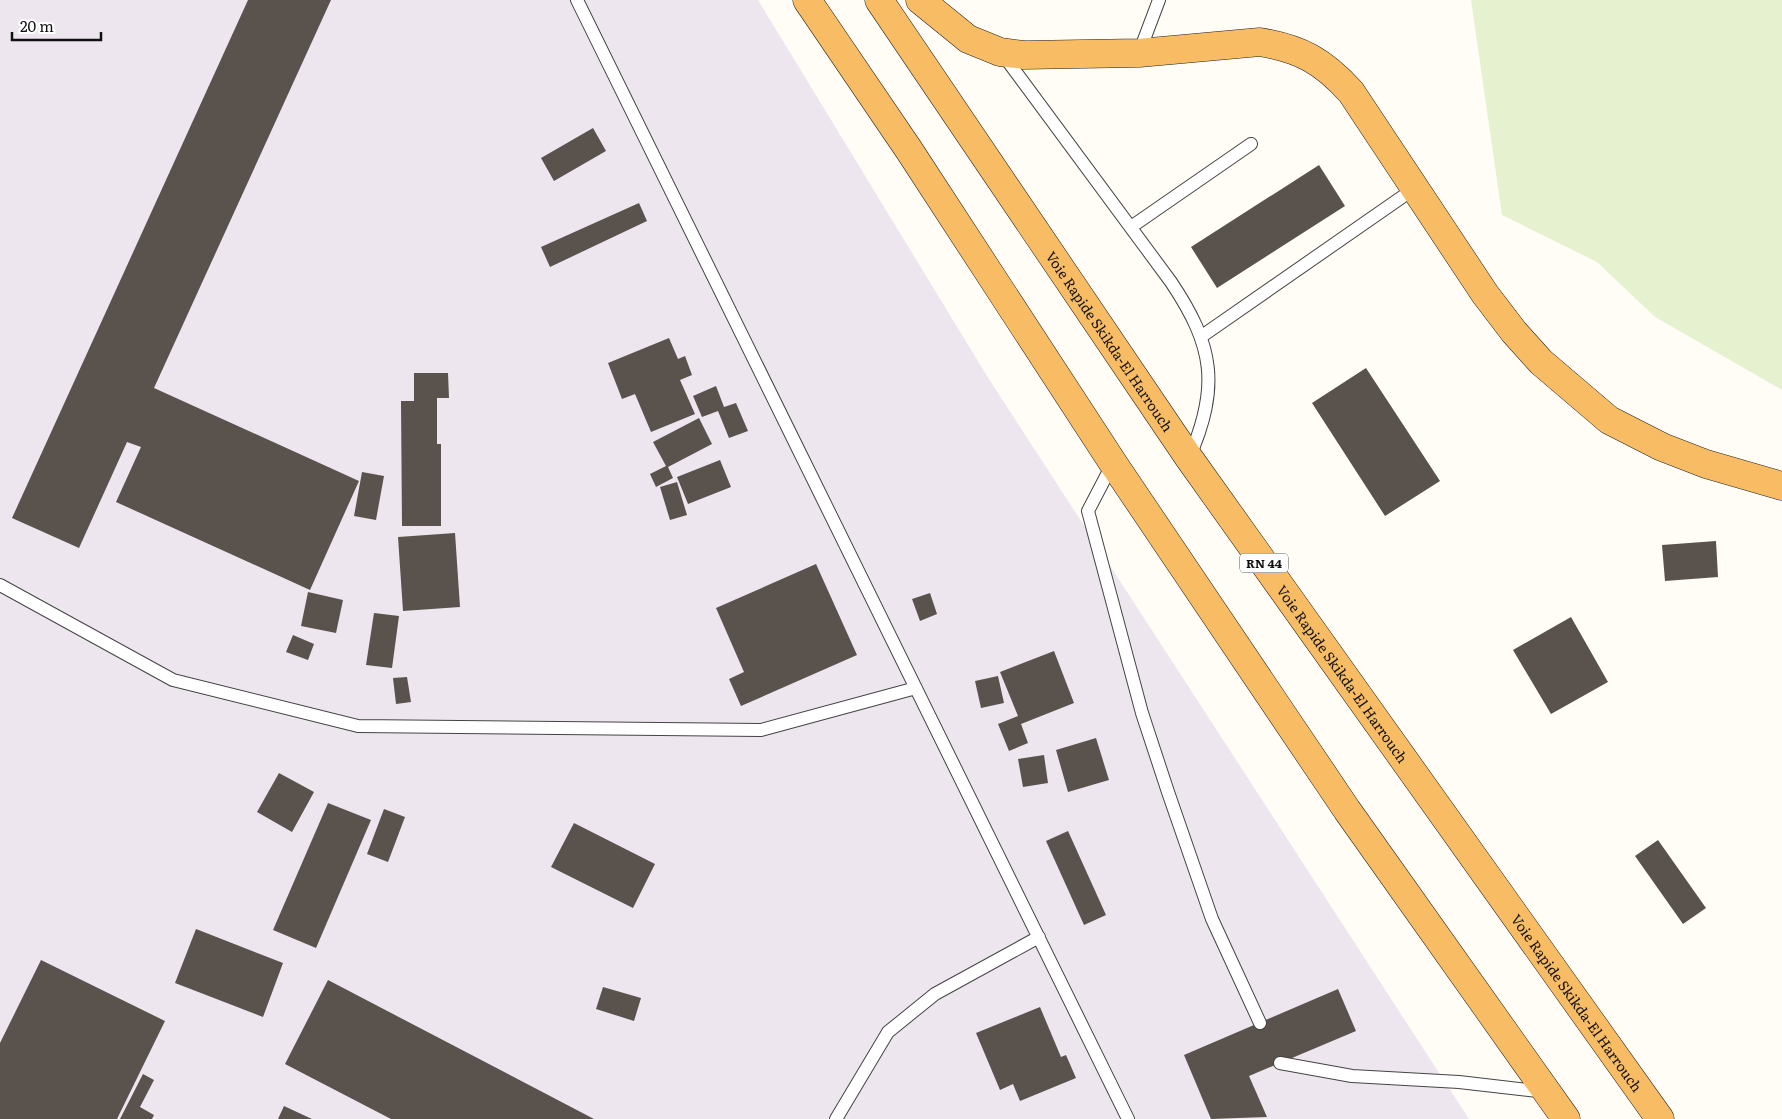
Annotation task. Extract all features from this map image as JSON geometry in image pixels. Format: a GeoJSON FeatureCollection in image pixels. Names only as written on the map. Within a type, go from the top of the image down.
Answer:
{"type":"FeatureCollection","features":[{"type":"Feature","properties":{"kind":"highway"},"geometry":{"type":"LineString","coordinates":[[807,0],[909,150],[1113,463],[1347,810],[1566,1119]]}},
{"type":"Feature","properties":{"kind":"highway","name":"Voie Rapide Skikda-El Harrouch"},"geometry":{"type":"LineString","coordinates":[[879,0],[1189,458],[1660,1119]]}},
{"type":"Feature","properties":{"kind":"highway"},"geometry":{"type":"LineString","coordinates":[[920,0],[968,39],[1000,52],[1050,56],[1139,53],[1260,42],[1287,47],[1311,57],[1333,72],[1351,92],[1485,294],[1514,332],[1542,362],[1609,420],[1662,447],[1706,464],[1782,486]]}},
{"type":"Feature","properties":{"kind":"lane"},"geometry":{"type":"LineString","coordinates":[[578,0],[1128,1119]]}},
{"type":"Feature","properties":{"kind":"lane"},"geometry":{"type":"LineString","coordinates":[[1139,53],[1159,0]]}},
{"type":"Feature","properties":{"kind":"lane"},"geometry":{"type":"LineString","coordinates":[[1000,52],[1025,82],[1188,307],[1202,336],[1209,368],[1208,401],[1200,432],[1189,458]]}},
{"type":"Feature","properties":{"kind":"lane"},"geometry":{"type":"LineString","coordinates":[[1131,227],[1251,144]]}},
{"type":"Feature","properties":{"kind":"lane"},"geometry":{"type":"LineString","coordinates":[[1202,336],[1415,188]]}},
{"type":"Feature","properties":{"kind":"lane"},"geometry":{"type":"LineString","coordinates":[[1113,463],[1088,510],[1117,622],[1145,722],[1208,910],[1260,1023]]}},
{"type":"Feature","properties":{"kind":"lane"},"geometry":{"type":"LineString","coordinates":[[0,585],[173,680],[358,726],[761,730],[916,688]]}},
{"type":"Feature","properties":{"kind":"lane"},"geometry":{"type":"LineString","coordinates":[[836,1119],[888,1032],[935,994],[1038,937]]}},
{"type":"Feature","properties":{"kind":"lane"},"geometry":{"type":"LineString","coordinates":[[1280,1063],[1352,1076],[1459,1082],[1547,1092]]}},
{"type":"Feature","properties":{"kind":"shaded area"},"geometry":{"type":"Polygon","coordinates":[[[0,0],[758,0],[987,376],[1469,1119],[0,1119],[0,0]]]}},
{"type":"Feature","properties":{"kind":"green space"},"geometry":{"type":"Polygon","coordinates":[[[1471,0],[1782,0],[1782,390],[1655,317],[1597,262],[1502,215],[1471,0]]]}},
{"type":"Feature","properties":{"kind":"building"},"geometry":{"type":"Polygon","coordinates":[[[248,0],[331,0],[154,388],[359,481],[310,590],[116,502],[141,447],[127,442],[79,548],[12,518],[248,0]]]}},
{"type":"Feature","properties":{"kind":"building"},"geometry":{"type":"Polygon","coordinates":[[[593,128],[606,151],[554,181],[541,158],[593,128]]]}},
{"type":"Feature","properties":{"kind":"building"},"geometry":{"type":"Polygon","coordinates":[[[1319,165],[1345,206],[1217,288],[1191,247],[1319,165]]]}},
{"type":"Feature","properties":{"kind":"building"},"geometry":{"type":"Polygon","coordinates":[[[639,203],[647,221],[550,267],[541,247],[639,203]]]}},
{"type":"Feature","properties":{"kind":"building"},"geometry":{"type":"Polygon","coordinates":[[[669,338],[678,359],[685,356],[692,375],[680,380],[695,414],[651,432],[635,394],[622,399],[608,363],[669,338]]]}},
{"type":"Feature","properties":{"kind":"building"},"geometry":{"type":"Polygon","coordinates":[[[1366,368],[1440,481],[1385,516],[1312,403],[1366,368]]]}},
{"type":"Feature","properties":{"kind":"building"},"geometry":{"type":"Polygon","coordinates":[[[414,373],[448,373],[449,398],[437,398],[437,444],[441,444],[441,526],[402,526],[401,401],[414,401],[414,373]]]}},
{"type":"Feature","properties":{"kind":"building"},"geometry":{"type":"Polygon","coordinates":[[[716,386],[724,407],[736,403],[748,431],[729,438],[718,411],[702,417],[693,396],[716,386]]]}},
{"type":"Feature","properties":{"kind":"building"},"geometry":{"type":"Polygon","coordinates":[[[699,418],[712,444],[668,467],[673,478],[656,487],[650,474],[666,466],[653,442],[699,418]]]}},
{"type":"Feature","properties":{"kind":"building"},"geometry":{"type":"Polygon","coordinates":[[[720,460],[731,487],[688,504],[677,477],[720,460]]]}},
{"type":"Feature","properties":{"kind":"building"},"geometry":{"type":"Polygon","coordinates":[[[362,472],[384,476],[376,520],[354,516],[362,472]]]}},
{"type":"Feature","properties":{"kind":"building"},"geometry":{"type":"Polygon","coordinates":[[[677,482],[687,515],[670,520],[660,487],[677,482]]]}},
{"type":"Feature","properties":{"kind":"building"},"geometry":{"type":"Polygon","coordinates":[[[455,533],[460,607],[403,611],[398,537],[455,533]]]}},
{"type":"Feature","properties":{"kind":"building"},"geometry":{"type":"Polygon","coordinates":[[[1716,541],[1718,577],[1665,581],[1662,545],[1716,541]]]}},
{"type":"Feature","properties":{"kind":"building"},"geometry":{"type":"Polygon","coordinates":[[[816,564],[857,655],[741,706],[729,679],[744,672],[716,608],[816,564]]]}},
{"type":"Feature","properties":{"kind":"building"},"geometry":{"type":"Polygon","coordinates":[[[308,592],[343,600],[336,633],[301,626],[308,592]]]}},
{"type":"Feature","properties":{"kind":"building"},"geometry":{"type":"Polygon","coordinates":[[[930,593],[937,614],[920,621],[912,599],[930,593]]]}},
{"type":"Feature","properties":{"kind":"building"},"geometry":{"type":"Polygon","coordinates":[[[374,613],[399,616],[392,668],[366,665],[374,613]]]}},
{"type":"Feature","properties":{"kind":"building"},"geometry":{"type":"Polygon","coordinates":[[[1571,617],[1608,682],[1551,714],[1513,650],[1571,617]]]}},
{"type":"Feature","properties":{"kind":"building"},"geometry":{"type":"Polygon","coordinates":[[[293,635],[314,644],[308,660],[286,652],[293,635]]]}},
{"type":"Feature","properties":{"kind":"building"},"geometry":{"type":"Polygon","coordinates":[[[1054,651],[1074,703],[1021,724],[1028,743],[1009,751],[998,724],[1018,716],[1000,672],[1054,651]]]}},
{"type":"Feature","properties":{"kind":"building"},"geometry":{"type":"Polygon","coordinates":[[[998,676],[1004,703],[981,708],[975,681],[998,676]]]}},
{"type":"Feature","properties":{"kind":"building"},"geometry":{"type":"Polygon","coordinates":[[[407,677],[411,702],[396,704],[393,678],[407,677]]]}},
{"type":"Feature","properties":{"kind":"building"},"geometry":{"type":"Polygon","coordinates":[[[1096,738],[1109,780],[1068,792],[1056,750],[1096,738]]]}},
{"type":"Feature","properties":{"kind":"building"},"geometry":{"type":"Polygon","coordinates":[[[1044,755],[1048,783],[1023,787],[1018,759],[1044,755]]]}},
{"type":"Feature","properties":{"kind":"building"},"geometry":{"type":"Polygon","coordinates":[[[279,773],[314,792],[292,832],[257,812],[279,773]]]}},
{"type":"Feature","properties":{"kind":"building"},"geometry":{"type":"Polygon","coordinates":[[[328,803],[371,820],[316,948],[273,930],[328,803]]]}},
{"type":"Feature","properties":{"kind":"building"},"geometry":{"type":"Polygon","coordinates":[[[384,809],[405,817],[388,862],[367,854],[384,809]]]}},
{"type":"Feature","properties":{"kind":"building"},"geometry":{"type":"Polygon","coordinates":[[[574,823],[655,864],[633,908],[551,867],[574,823]]]}},
{"type":"Feature","properties":{"kind":"building"},"geometry":{"type":"Polygon","coordinates":[[[1068,831],[1106,915],[1084,925],[1046,841],[1068,831]]]}},
{"type":"Feature","properties":{"kind":"building"},"geometry":{"type":"Polygon","coordinates":[[[1658,840],[1706,908],[1683,924],[1635,856],[1658,840]]]}},
{"type":"Feature","properties":{"kind":"building"},"geometry":{"type":"Polygon","coordinates":[[[196,929],[283,963],[263,1017],[175,983],[196,929]]]}},
{"type":"Feature","properties":{"kind":"building"},"geometry":{"type":"Polygon","coordinates":[[[41,960],[165,1021],[117,1119],[0,1119],[0,1043],[41,960]]]}},
{"type":"Feature","properties":{"kind":"building"},"geometry":{"type":"Polygon","coordinates":[[[328,980],[594,1119],[391,1119],[285,1064],[328,980]]]}},
{"type":"Feature","properties":{"kind":"building"},"geometry":{"type":"Polygon","coordinates":[[[603,987],[641,998],[634,1021],[596,1009],[603,987]]]}},
{"type":"Feature","properties":{"kind":"building"},"geometry":{"type":"Polygon","coordinates":[[[1338,989],[1356,1031],[1249,1076],[1267,1117],[1211,1119],[1184,1055],[1338,989]]]}},
{"type":"Feature","properties":{"kind":"building"},"geometry":{"type":"Polygon","coordinates":[[[1040,1007],[1061,1057],[1066,1055],[1076,1078],[1020,1101],[1013,1084],[1000,1090],[976,1033],[1040,1007]]]}},
{"type":"Feature","properties":{"kind":"building"},"geometry":{"type":"Polygon","coordinates":[[[143,1074],[154,1080],[140,1107],[154,1115],[152,1119],[120,1119],[143,1074]]]}},
{"type":"Feature","properties":{"kind":"building"},"geometry":{"type":"Polygon","coordinates":[[[284,1106],[312,1119],[278,1119],[284,1106]]]}}]}
